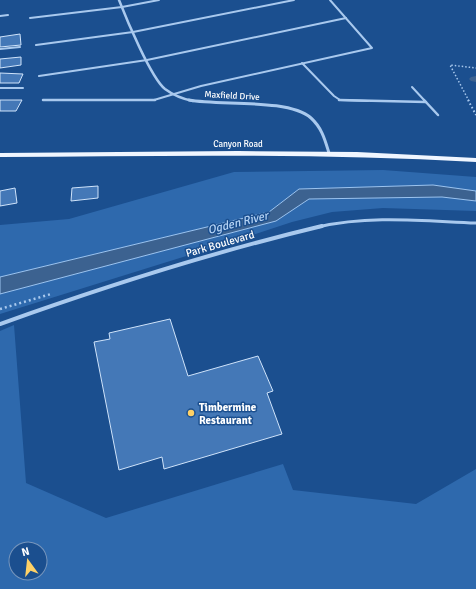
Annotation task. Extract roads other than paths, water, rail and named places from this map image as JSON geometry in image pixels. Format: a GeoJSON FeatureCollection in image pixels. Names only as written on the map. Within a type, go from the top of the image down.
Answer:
{"type":"FeatureCollection","features":[{"type":"Feature","properties":{"kind":"main road","name":"Canyon Road"},"geometry":{"type":"LineString","coordinates":[[0,154],[329,153],[414,155],[476,160]]}},
{"type":"Feature","properties":{"kind":"street","name":"Maxfield Drive"},"geometry":{"type":"LineString","coordinates":[[119,0],[156,80],[166,90],[174,95],[190,100],[208,103],[267,105],[293,108],[308,116],[317,124],[323,133],[329,153]]}},
{"type":"Feature","properties":{"kind":"street","name":"Park Boulevard"},"geometry":{"type":"LineString","coordinates":[[0,324],[87,293],[285,235],[336,223],[382,219],[476,223]]}},
{"type":"Feature","properties":{"kind":"lane"},"geometry":{"type":"LineString","coordinates":[[30,18],[122,7],[159,0]]}},
{"type":"Feature","properties":{"kind":"lane"},"geometry":{"type":"LineString","coordinates":[[36,45],[133,32],[294,0]]}},
{"type":"Feature","properties":{"kind":"lane"},"geometry":{"type":"LineString","coordinates":[[43,100],[146,101],[174,95],[202,86],[372,48],[330,0]]}},
{"type":"Feature","properties":{"kind":"lane"},"geometry":{"type":"LineString","coordinates":[[0,16],[8,15]]}},
{"type":"Feature","properties":{"kind":"lane"},"geometry":{"type":"LineString","coordinates":[[39,76],[147,60],[346,18]]}},
{"type":"Feature","properties":{"kind":"lane"},"geometry":{"type":"LineString","coordinates":[[0,50],[20,47]]}},
{"type":"Feature","properties":{"kind":"lane"},"geometry":{"type":"LineString","coordinates":[[302,63],[334,96],[340,100],[426,102]]}},
{"type":"Feature","properties":{"kind":"lane"},"geometry":{"type":"LineString","coordinates":[[412,87],[438,115]]}},
{"type":"Feature","properties":{"kind":"lane"},"geometry":{"type":"LineString","coordinates":[[0,88],[23,88]]}},
{"type":"Feature","properties":{"kind":"water","name":"Ogden River"},"geometry":{"type":"Polygon","coordinates":[[[433,185],[476,191],[476,201],[442,197],[309,199],[276,221],[0,294],[0,277],[269,212],[299,189],[433,185]]]}},
{"type":"Feature","properties":{"kind":"place","name":"Timbermine Restaurant"},"geometry":{"type":"Point","coordinates":[191,413]}}]}
